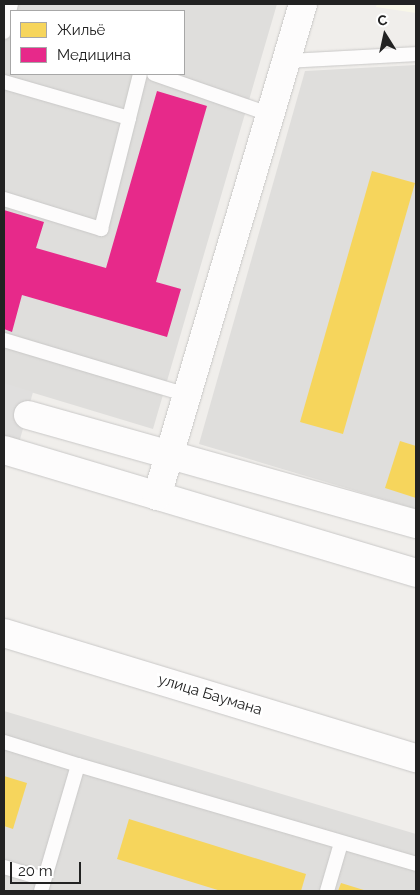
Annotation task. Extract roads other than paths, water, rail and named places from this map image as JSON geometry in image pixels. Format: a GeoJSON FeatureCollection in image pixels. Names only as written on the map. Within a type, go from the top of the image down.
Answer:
{"type":"FeatureCollection","features":[{"type":"Feature","properties":{"kind":"street"},"geometry":{"type":"LineString","coordinates":[[157,496],[272,115],[303,4]]}},
{"type":"Feature","properties":{"kind":"street"},"geometry":{"type":"LineString","coordinates":[[28,414],[416,524]]}},
{"type":"Feature","properties":{"kind":"street"},"geometry":{"type":"LineString","coordinates":[[4,450],[416,573]]}},
{"type":"Feature","properties":{"kind":"street","name":"улица Баумана"},"geometry":{"type":"LineString","coordinates":[[4,633],[416,758]]}},
{"type":"Feature","properties":{"kind":"lane"},"geometry":{"type":"LineString","coordinates":[[4,32],[10,11]]}},
{"type":"Feature","properties":{"kind":"lane"},"geometry":{"type":"LineString","coordinates":[[287,61],[416,54]]}},
{"type":"Feature","properties":{"kind":"lane"},"geometry":{"type":"LineString","coordinates":[[4,199],[101,229],[140,75]]}},
{"type":"Feature","properties":{"kind":"lane"},"geometry":{"type":"LineString","coordinates":[[157,75],[272,115]]}},
{"type":"Feature","properties":{"kind":"lane"},"geometry":{"type":"LineString","coordinates":[[4,82],[129,118]]}},
{"type":"Feature","properties":{"kind":"lane"},"geometry":{"type":"LineString","coordinates":[[4,340],[187,394]]}},
{"type":"Feature","properties":{"kind":"lane"},"geometry":{"type":"LineString","coordinates":[[4,742],[416,864]]}},
{"type":"Feature","properties":{"kind":"lane"},"geometry":{"type":"LineString","coordinates":[[4,867],[43,885],[78,764]]}},
{"type":"Feature","properties":{"kind":"lane"},"geometry":{"type":"LineString","coordinates":[[327,891],[341,843]]}}]}
